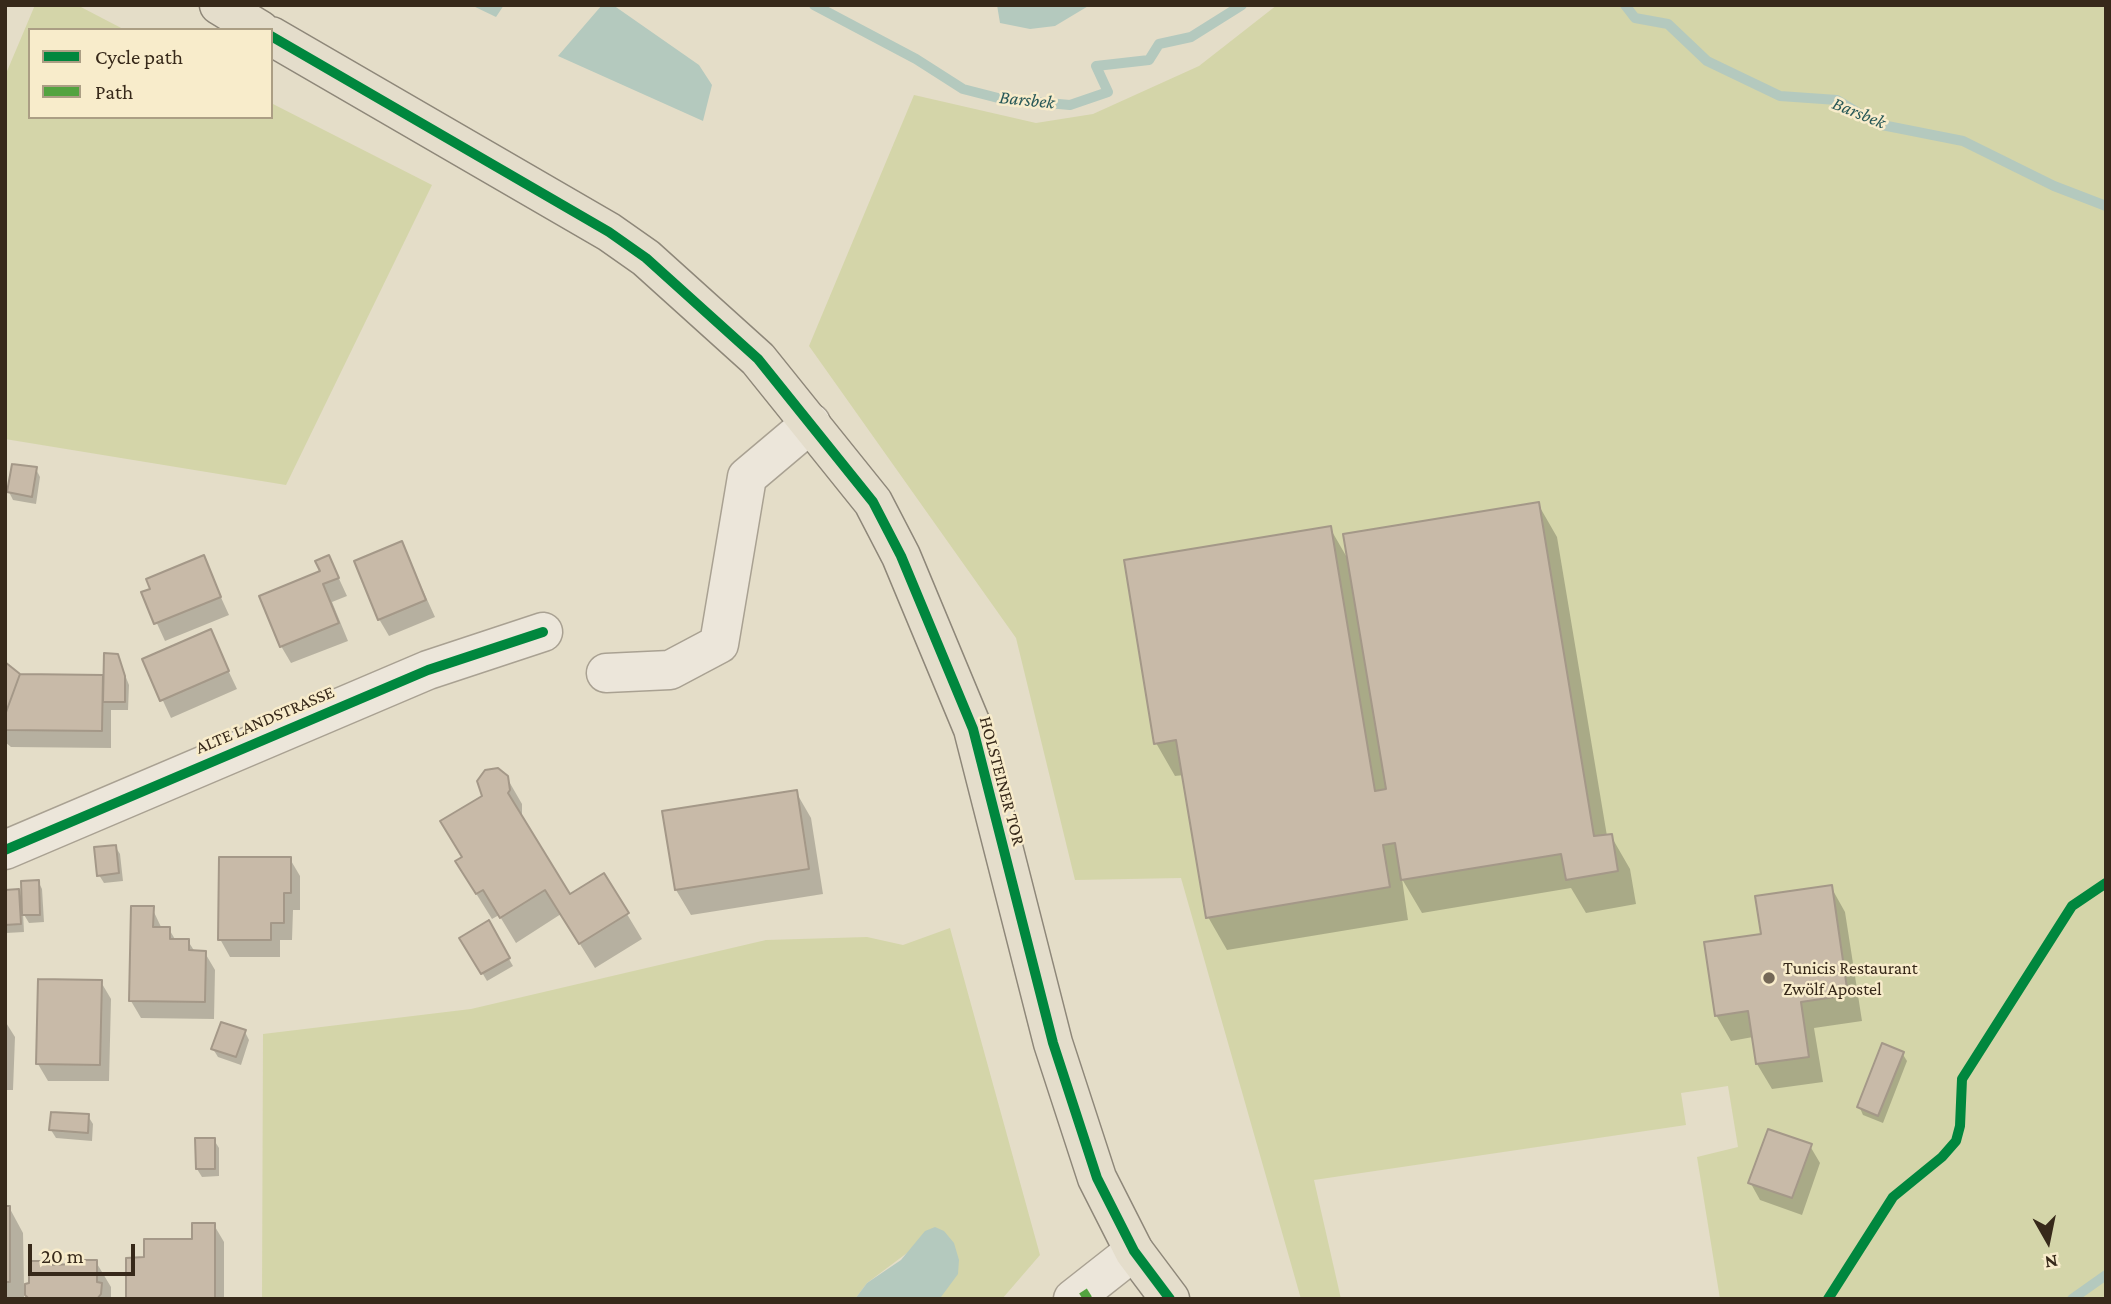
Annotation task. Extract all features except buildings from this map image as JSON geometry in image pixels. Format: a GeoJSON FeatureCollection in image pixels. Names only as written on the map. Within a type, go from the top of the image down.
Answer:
{"type":"FeatureCollection","features":[{"type":"Feature","properties":{"kind":"main road"},"geometry":{"type":"LineString","coordinates":[[219,5],[257,28]]}},
{"type":"Feature","properties":{"kind":"main road","name":"HOLSTEINER TOR"},"geometry":{"type":"LineString","coordinates":[[273,37],[608,232],[688,294],[758,359],[873,502],[901,556],[973,729],[1020,921],[1072,1107],[1097,1178],[1133,1251],[1170,1298]]}},
{"type":"Feature","properties":{"kind":"street"},"geometry":{"type":"LineString","coordinates":[[606,673],[670,670],[719,644],[747,477],[811,423]]}},
{"type":"Feature","properties":{"kind":"street","name":"ALTE LANDSTRASSE"},"geometry":{"type":"LineString","coordinates":[[5,850],[428,670],[543,632]]}},
{"type":"Feature","properties":{"kind":"street"},"geometry":{"type":"LineString","coordinates":[[1073,1299],[1133,1251]]}},
{"type":"Feature","properties":{"kind":"path"},"geometry":{"type":"LineString","coordinates":[[1828,1299],[1893,1197],[1956,1141],[1960,1126],[1962,1079],[2071,906],[2106,883]]}},
{"type":"Feature","properties":{"kind":"green space"},"geometry":{"type":"Polygon","coordinates":[[[35,5],[77,5],[121,28],[28,28],[28,119],[273,119],[273,104],[432,185],[286,485],[5,439],[5,76],[35,5]]]}},
{"type":"Feature","properties":{"kind":"green space"},"geometry":{"type":"Polygon","coordinates":[[[1277,5],[2106,5],[2106,1299],[1720,1299],[1697,1157],[1738,1147],[1728,1086],[1681,1093],[1686,1125],[1314,1180],[1341,1299],[1301,1299],[1181,878],[1075,880],[1016,638],[809,346],[914,95],[1036,123],[1093,114],[1199,66],[1277,5]]]}},
{"type":"Feature","properties":{"kind":"green space"},"geometry":{"type":"Polygon","coordinates":[[[950,928],[1040,1255],[1002,1299],[939,1299],[941,1297],[911,1250],[867,1283],[855,1299],[262,1299],[263,1034],[471,1009],[766,940],[867,937],[903,945],[950,928]]]}},
{"type":"Feature","properties":{"kind":"shaded area"},"geometry":{"type":"Polygon","coordinates":[[[471,5],[504,5],[496,17],[471,5]]]}},
{"type":"Feature","properties":{"kind":"shaded area"},"geometry":{"type":"Polygon","coordinates":[[[602,5],[613,5],[699,65],[712,85],[703,121],[558,56],[602,5]]]}},
{"type":"Feature","properties":{"kind":"shaded area"},"geometry":{"type":"Polygon","coordinates":[[[997,5],[1090,5],[1055,26],[1030,29],[1000,23],[997,5]]]}},
{"type":"Feature","properties":{"kind":"shaded area"},"geometry":{"type":"Polygon","coordinates":[[[935,1227],[944,1231],[954,1243],[959,1260],[958,1274],[941,1297],[855,1299],[867,1283],[901,1260],[925,1231],[935,1227]]]}},
{"type":"Feature","properties":{"kind":"waterway","name":"Barsbek"},"geometry":{"type":"LineString","coordinates":[[814,5],[916,59],[963,89],[1002,99],[1070,105],[1108,92],[1096,66],[1149,60],[1159,44],[1191,37],[1242,5]]}},
{"type":"Feature","properties":{"kind":"waterway","name":"Barsbek"},"geometry":{"type":"LineString","coordinates":[[1625,5],[1635,18],[1668,24],[1707,61],[1780,96],[1837,100],[1877,124],[1963,141],[2054,186],[2106,206]]}},
{"type":"Feature","properties":{"kind":"waterway"},"geometry":{"type":"LineString","coordinates":[[2072,1299],[2106,1275]]}},
{"type":"Feature","properties":{"kind":"marked path"},"geometry":{"type":"LineString","coordinates":[[1083,1291],[1088,1299]]}},
{"type":"Feature","properties":{"kind":"cycle path"},"geometry":{"type":"LineString","coordinates":[[273,37],[609,232],[646,258],[758,359],[873,502],[901,556],[973,729],[1053,1043],[1097,1178],[1134,1251],[1170,1299]]}},
{"type":"Feature","properties":{"kind":"cycle path"},"geometry":{"type":"LineString","coordinates":[[5,850],[428,670],[543,632]]}},
{"type":"Feature","properties":{"kind":"cycle path"},"geometry":{"type":"LineString","coordinates":[[1828,1299],[1893,1197],[1942,1157],[1956,1141],[1960,1126],[1962,1079],[2072,906],[2106,883]]}},
{"type":"Feature","properties":{"kind":"place","name":"Tunicis Restaurant Zwölf Apostel"},"geometry":{"type":"Point","coordinates":[1769,978]}}]}
